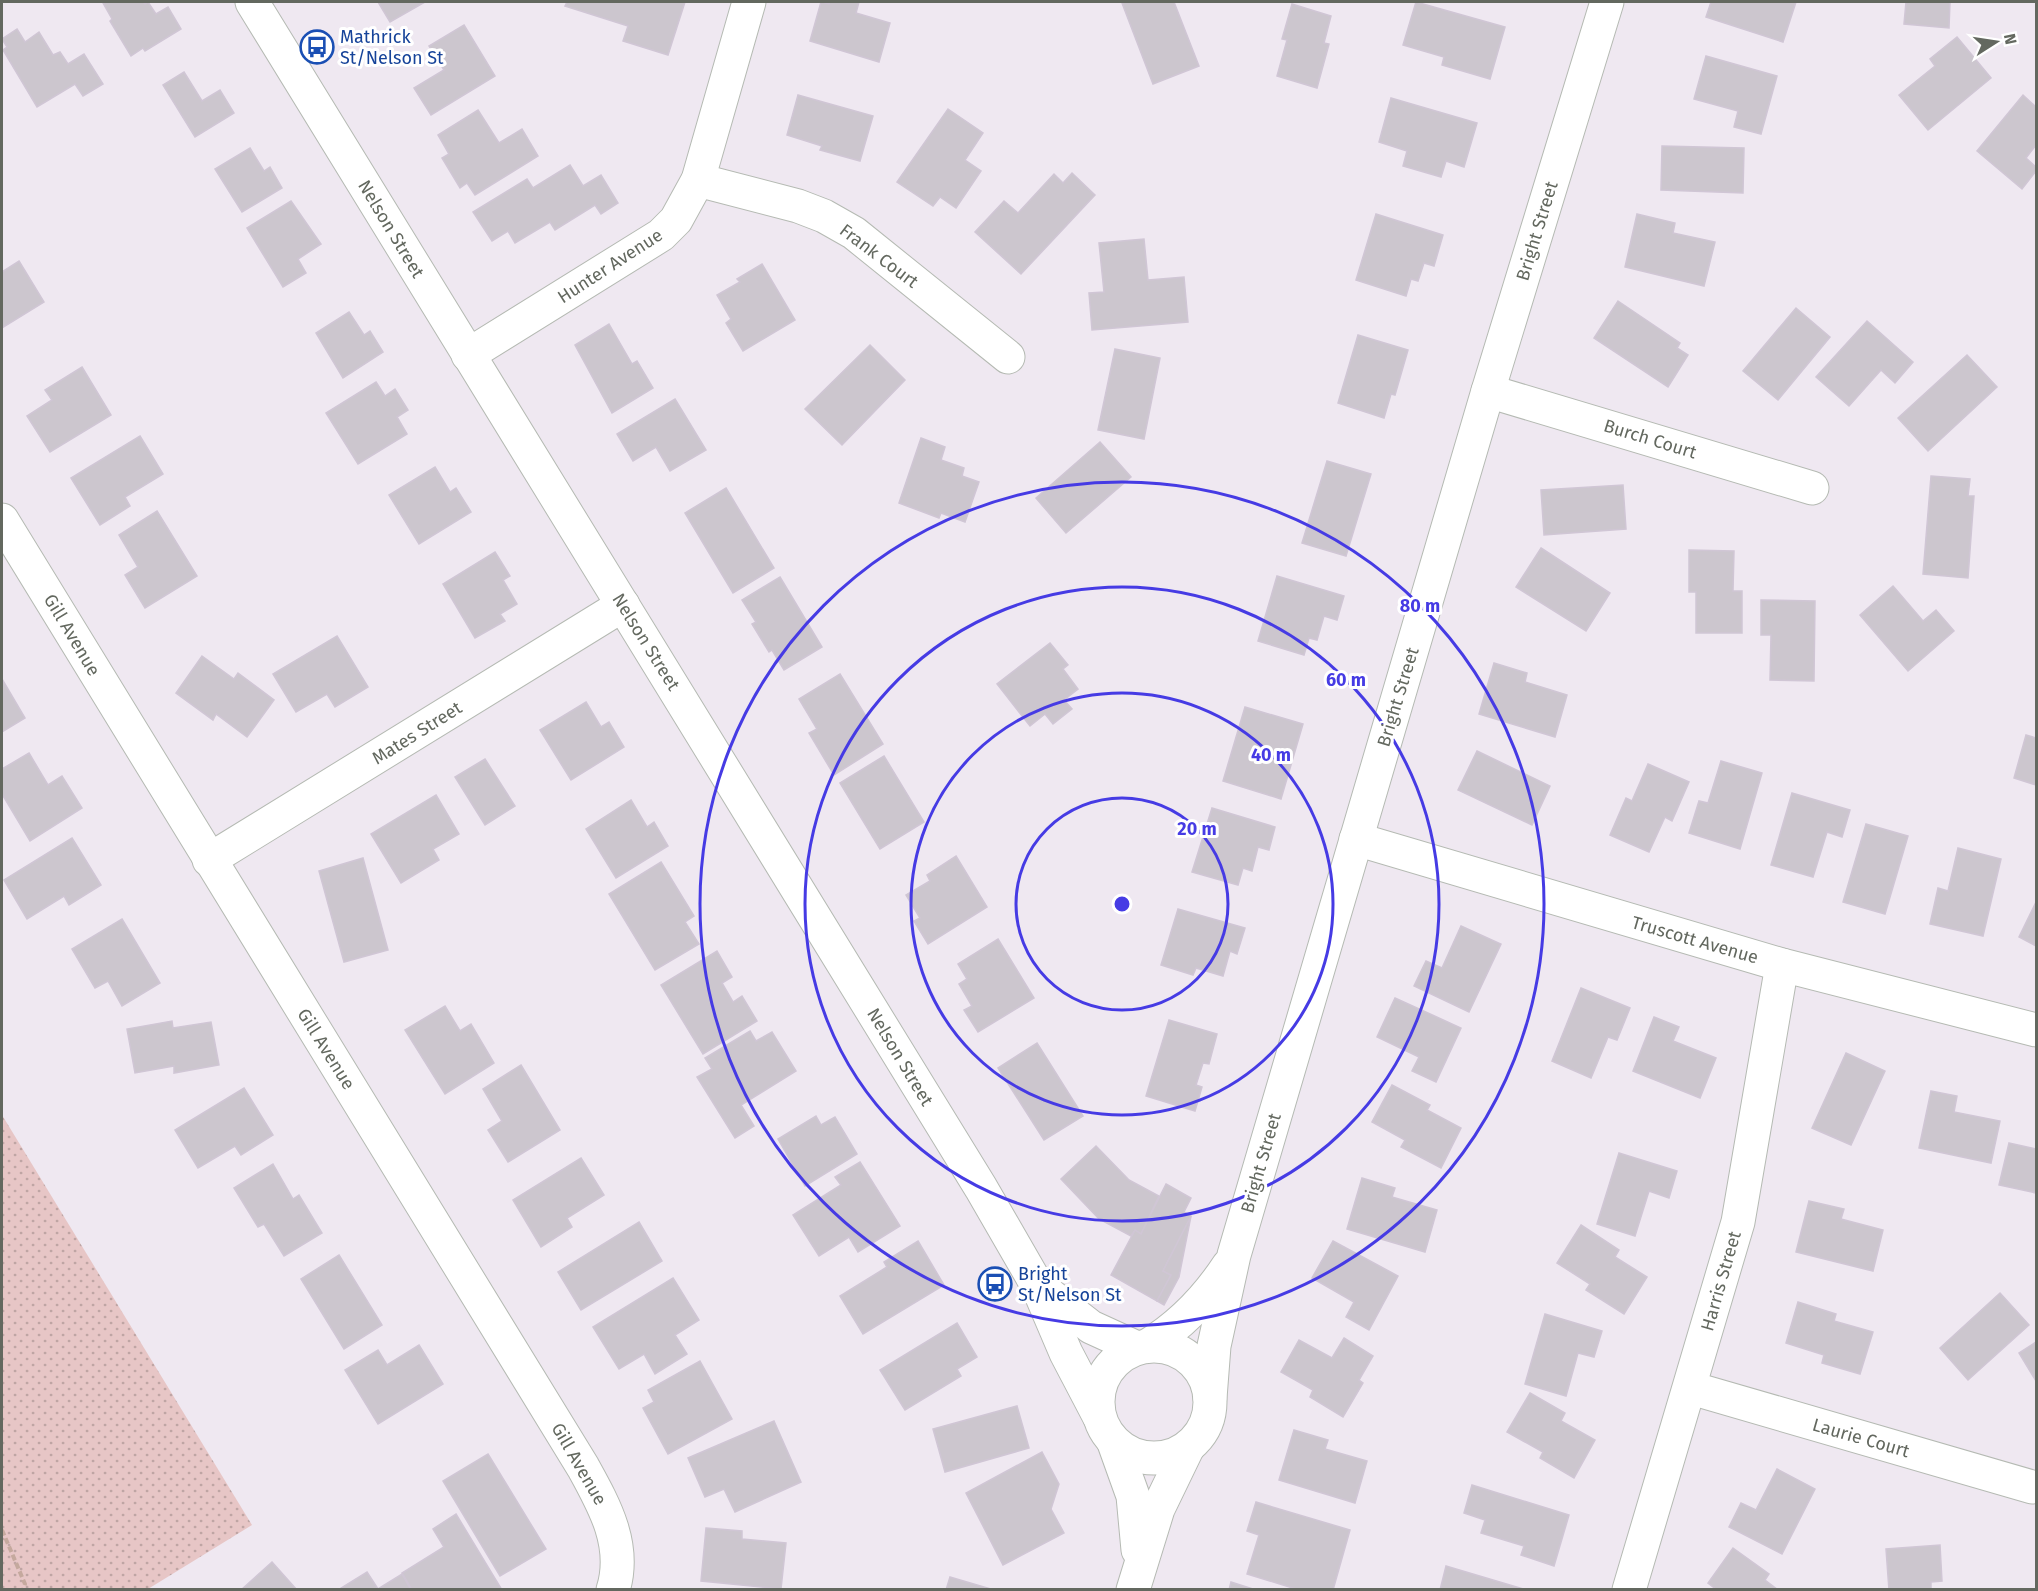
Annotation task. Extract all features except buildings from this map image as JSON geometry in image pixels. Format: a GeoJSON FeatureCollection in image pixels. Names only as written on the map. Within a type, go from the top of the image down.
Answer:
{"type":"FeatureCollection","features":[{"type":"Feature","properties":{"kind":"street","name":"Nelson Street"},"geometry":{"type":"LineString","coordinates":[[252,2],[1037,1285],[1066,1353],[1107,1430]]}},
{"type":"Feature","properties":{"kind":"street","name":"Hunter Avenue"},"geometry":{"type":"LineString","coordinates":[[468,355],[661,235],[676,220],[698,180],[749,2]]}},
{"type":"Feature","properties":{"kind":"street","name":"Bright Street"},"geometry":{"type":"LineString","coordinates":[[1210,1398],[1214,1346],[1234,1255],[1488,391],[1607,2]]}},
{"type":"Feature","properties":{"kind":"street","name":"Frank Court"},"geometry":{"type":"LineString","coordinates":[[698,180],[798,206],[824,216],[854,233],[1008,357]]}},
{"type":"Feature","properties":{"kind":"street","name":"Burch Court"},"geometry":{"type":"LineString","coordinates":[[1488,391],[1812,488]]}},
{"type":"Feature","properties":{"kind":"street","name":"Gill Avenue"},"geometry":{"type":"LineString","coordinates":[[2,520],[600,1496],[613,1526],[619,1554],[613,1590]]}},
{"type":"Feature","properties":{"kind":"street","name":"Mates Street"},"geometry":{"type":"LineString","coordinates":[[209,860],[623,605]]}},
{"type":"Feature","properties":{"kind":"street","name":"Truscott Avenue"},"geometry":{"type":"LineString","coordinates":[[1356,839],[1782,965],[2037,1030]]}},
{"type":"Feature","properties":{"kind":"street","name":"Harris Street"},"geometry":{"type":"LineString","coordinates":[[1629,1590],[1691,1388],[1745,1192],[1782,965]]}},
{"type":"Feature","properties":{"kind":"street","name":"Bright Street"},"geometry":{"type":"LineString","coordinates":[[1142,1347],[1190,1313],[1216,1285],[1234,1255]]}},
{"type":"Feature","properties":{"kind":"street","name":"Nelson Street"},"geometry":{"type":"LineString","coordinates":[[1037,1285],[1090,1327],[1142,1347]]}},
{"type":"Feature","properties":{"kind":"street"},"geometry":{"type":"LineString","coordinates":[[1166,1346],[1187,1355],[1204,1375],[1210,1398],[1206,1421],[1188,1447],[1167,1488],[1136,1578],[1136,1508],[1126,1473],[1097,1402],[1104,1377],[1119,1358],[1142,1347],[1166,1346]]}},
{"type":"Feature","properties":{"kind":"street","name":"Laurie Court"},"geometry":{"type":"LineString","coordinates":[[1691,1388],[2032,1487]]}},
{"type":"Feature","properties":{"kind":"street"},"geometry":{"type":"LineString","coordinates":[[1107,1430],[1127,1452],[1155,1457],[1176,1454],[1188,1447]]}},
{"type":"Feature","properties":{"kind":"path"},"geometry":{"type":"LineString","coordinates":[[2,1530],[24,1584],[23,1590]]}},
{"type":"Feature","properties":{"kind":"shaded area"},"geometry":{"type":"Polygon","coordinates":[[[2,1115],[252,1525],[148,1589],[2,1589],[2,1115]]]}},
{"type":"Feature","properties":{"kind":"place","name":"Mathrick St/Nelson St"},"geometry":{"type":"Point","coordinates":[317,47]}},
{"type":"Feature","properties":{"kind":"place","name":"Bright St/Nelson St"},"geometry":{"type":"Point","coordinates":[995,1284]}}]}
